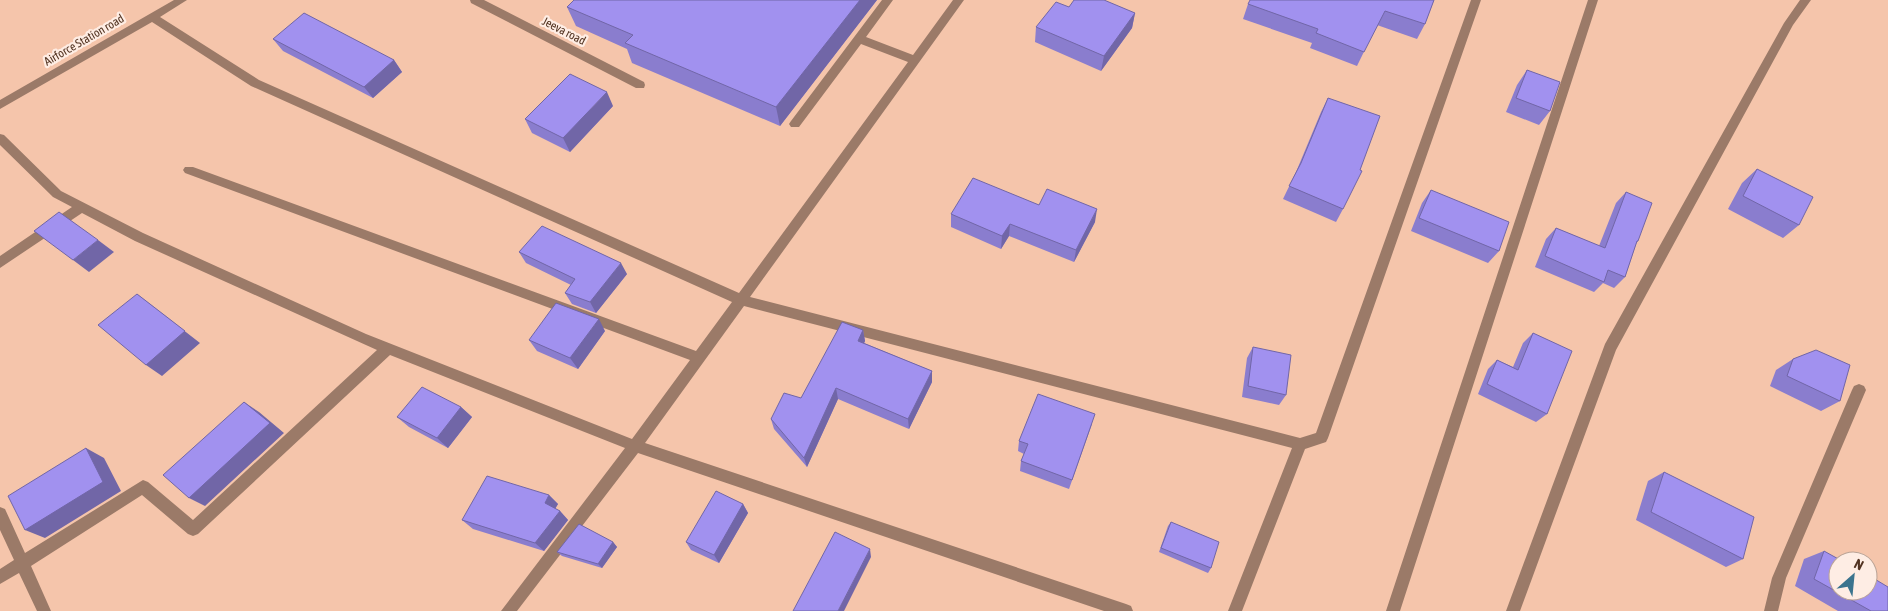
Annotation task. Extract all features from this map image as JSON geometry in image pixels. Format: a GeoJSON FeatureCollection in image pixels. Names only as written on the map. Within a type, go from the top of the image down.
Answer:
{"type":"FeatureCollection","features":[{"type":"Feature","properties":{"kind":"street","name":"Airforce Station road"},"geometry":{"type":"LineString","coordinates":[[0,105],[182,0]]}},
{"type":"Feature","properties":{"kind":"street","name":"Jeeva road"},"geometry":{"type":"LineString","coordinates":[[475,0],[640,86]]}},
{"type":"Feature","properties":{"kind":"street"},"geometry":{"type":"LineString","coordinates":[[795,124],[888,0]]}},
{"type":"Feature","properties":{"kind":"street"},"geometry":{"type":"LineString","coordinates":[[508,611],[636,446],[959,0]]}},
{"type":"Feature","properties":{"kind":"street"},"geometry":{"type":"LineString","coordinates":[[152,17],[255,83],[741,300],[1300,444],[1321,438],[1476,0]]}},
{"type":"Feature","properties":{"kind":"street"},"geometry":{"type":"LineString","coordinates":[[1393,611],[1593,0]]}},
{"type":"Feature","properties":{"kind":"street"},"geometry":{"type":"LineString","coordinates":[[1513,611],[1610,348],[1789,23],[1806,0]]}},
{"type":"Feature","properties":{"kind":"street"},"geometry":{"type":"LineString","coordinates":[[859,39],[915,60]]}},
{"type":"Feature","properties":{"kind":"street"},"geometry":{"type":"LineString","coordinates":[[0,138],[57,194],[148,241],[388,348],[636,446],[1126,611]]}},
{"type":"Feature","properties":{"kind":"street"},"geometry":{"type":"LineString","coordinates":[[189,170],[699,358]]}},
{"type":"Feature","properties":{"kind":"street"},"geometry":{"type":"LineString","coordinates":[[0,263],[82,207]]}},
{"type":"Feature","properties":{"kind":"street"},"geometry":{"type":"LineString","coordinates":[[0,577],[144,486],[193,529],[388,348]]}},
{"type":"Feature","properties":{"kind":"street"},"geometry":{"type":"LineString","coordinates":[[1771,611],[1779,578],[1859,390]]}},
{"type":"Feature","properties":{"kind":"street"},"geometry":{"type":"LineString","coordinates":[[1235,611],[1300,444]]}},
{"type":"Feature","properties":{"kind":"street"},"geometry":{"type":"LineString","coordinates":[[0,514],[21,565],[44,611]]}},
{"type":"Feature","properties":{"kind":"building"},"geometry":{"type":"Polygon","coordinates":[[[574,0],[860,0],[776,107],[625,43],[633,35],[567,7],[574,0]]]}},
{"type":"Feature","properties":{"kind":"building"},"geometry":{"type":"Polygon","coordinates":[[[1074,0],[1104,0],[1135,13],[1104,56],[1036,27],[1056,2],[1069,7],[1074,0]]]}},
{"type":"Feature","properties":{"kind":"building"},"geometry":{"type":"Polygon","coordinates":[[[1250,0],[1434,0],[1425,24],[1385,11],[1364,52],[1316,33],[1318,29],[1248,4],[1250,0]]]}},
{"type":"Feature","properties":{"kind":"building"},"geometry":{"type":"Polygon","coordinates":[[[304,13],[394,60],[364,87],[273,39],[304,13]]]}},
{"type":"Feature","properties":{"kind":"building"},"geometry":{"type":"Polygon","coordinates":[[[1527,70],[1560,82],[1550,111],[1516,98],[1527,70]]]}},
{"type":"Feature","properties":{"kind":"building"},"geometry":{"type":"Polygon","coordinates":[[[570,74],[607,92],[563,138],[525,119],[570,74]]]}},
{"type":"Feature","properties":{"kind":"building"},"geometry":{"type":"Polygon","coordinates":[[[1328,98],[1380,116],[1360,170],[1362,171],[1343,209],[1289,186],[1301,163],[1328,98]]]}},
{"type":"Feature","properties":{"kind":"building"},"geometry":{"type":"Polygon","coordinates":[[[1757,169],[1813,197],[1799,225],[1743,196],[1757,169]]]}},
{"type":"Feature","properties":{"kind":"building"},"geometry":{"type":"Polygon","coordinates":[[[973,178],[1039,205],[1047,189],[1097,209],[1076,250],[1010,224],[1002,236],[951,214],[973,178]]]}},
{"type":"Feature","properties":{"kind":"building"},"geometry":{"type":"Polygon","coordinates":[[[1431,190],[1509,222],[1499,251],[1419,218],[1431,190]]]}},
{"type":"Feature","properties":{"kind":"building"},"geometry":{"type":"Polygon","coordinates":[[[1626,192],[1652,203],[1625,277],[1608,270],[1604,282],[1545,256],[1556,228],[1605,248],[1626,192]]]}},
{"type":"Feature","properties":{"kind":"building"},"geometry":{"type":"Polygon","coordinates":[[[59,212],[98,240],[73,260],[34,231],[59,212]]]}},
{"type":"Feature","properties":{"kind":"building"},"geometry":{"type":"Polygon","coordinates":[[[542,226],[621,263],[590,302],[565,293],[575,279],[519,252],[542,226]]]}},
{"type":"Feature","properties":{"kind":"building"},"geometry":{"type":"Polygon","coordinates":[[[137,294],[185,331],[146,365],[98,325],[137,294]]]}},
{"type":"Feature","properties":{"kind":"building"},"geometry":{"type":"Polygon","coordinates":[[[556,303],[599,319],[570,358],[529,340],[556,303]]]}},
{"type":"Feature","properties":{"kind":"building"},"geometry":{"type":"Polygon","coordinates":[[[842,322],[863,330],[858,341],[932,371],[908,419],[836,388],[804,458],[771,419],[784,393],[801,398],[842,322]]]}},
{"type":"Feature","properties":{"kind":"building"},"geometry":{"type":"Polygon","coordinates":[[[1533,333],[1572,351],[1547,414],[1487,384],[1497,360],[1518,370],[1533,333]]]}},
{"type":"Feature","properties":{"kind":"building"},"geometry":{"type":"Polygon","coordinates":[[[1253,347],[1291,355],[1286,395],[1248,386],[1253,347]]]}},
{"type":"Feature","properties":{"kind":"building"},"geometry":{"type":"Polygon","coordinates":[[[1816,350],[1850,365],[1840,401],[1787,376],[1793,359],[1816,350]]]}},
{"type":"Feature","properties":{"kind":"building"},"geometry":{"type":"Polygon","coordinates":[[[422,387],[461,407],[437,438],[397,417],[422,387]]]}},
{"type":"Feature","properties":{"kind":"building"},"geometry":{"type":"Polygon","coordinates":[[[1038,394],[1095,414],[1072,480],[1021,461],[1028,444],[1019,441],[1038,394]]]}},
{"type":"Feature","properties":{"kind":"building"},"geometry":{"type":"Polygon","coordinates":[[[244,402],[270,423],[189,498],[163,475],[244,402]]]}},
{"type":"Feature","properties":{"kind":"building"},"geometry":{"type":"Polygon","coordinates":[[[86,448],[103,482],[25,530],[8,496],[86,448]]]}},
{"type":"Feature","properties":{"kind":"building"},"geometry":{"type":"Polygon","coordinates":[[[1664,472],[1754,517],[1743,559],[1651,512],[1664,472]]]}},
{"type":"Feature","properties":{"kind":"building"},"geometry":{"type":"Polygon","coordinates":[[[487,476],[549,495],[545,503],[560,511],[535,543],[462,520],[487,476]]]}},
{"type":"Feature","properties":{"kind":"building"},"geometry":{"type":"Polygon","coordinates":[[[716,491],[743,504],[714,555],[686,542],[716,491]]]}},
{"type":"Feature","properties":{"kind":"building"},"geometry":{"type":"Polygon","coordinates":[[[1171,522],[1219,542],[1211,568],[1161,548],[1171,522]]]}},
{"type":"Feature","properties":{"kind":"building"},"geometry":{"type":"Polygon","coordinates":[[[579,524],[613,542],[598,564],[557,552],[579,524]]]}},
{"type":"Feature","properties":{"kind":"building"},"geometry":{"type":"Polygon","coordinates":[[[835,532],[870,549],[838,611],[793,611],[835,532]]]}},
{"type":"Feature","properties":{"kind":"building"},"geometry":{"type":"Polygon","coordinates":[[[1824,551],[1828,553],[1828,587],[1814,579],[1824,551]]]}},
{"type":"Feature","properties":{"kind":"building"},"geometry":{"type":"Polygon","coordinates":[[[1878,581],[1888,587],[1888,611],[1871,611],[1853,601],[1878,601],[1878,581]]]}}]}
